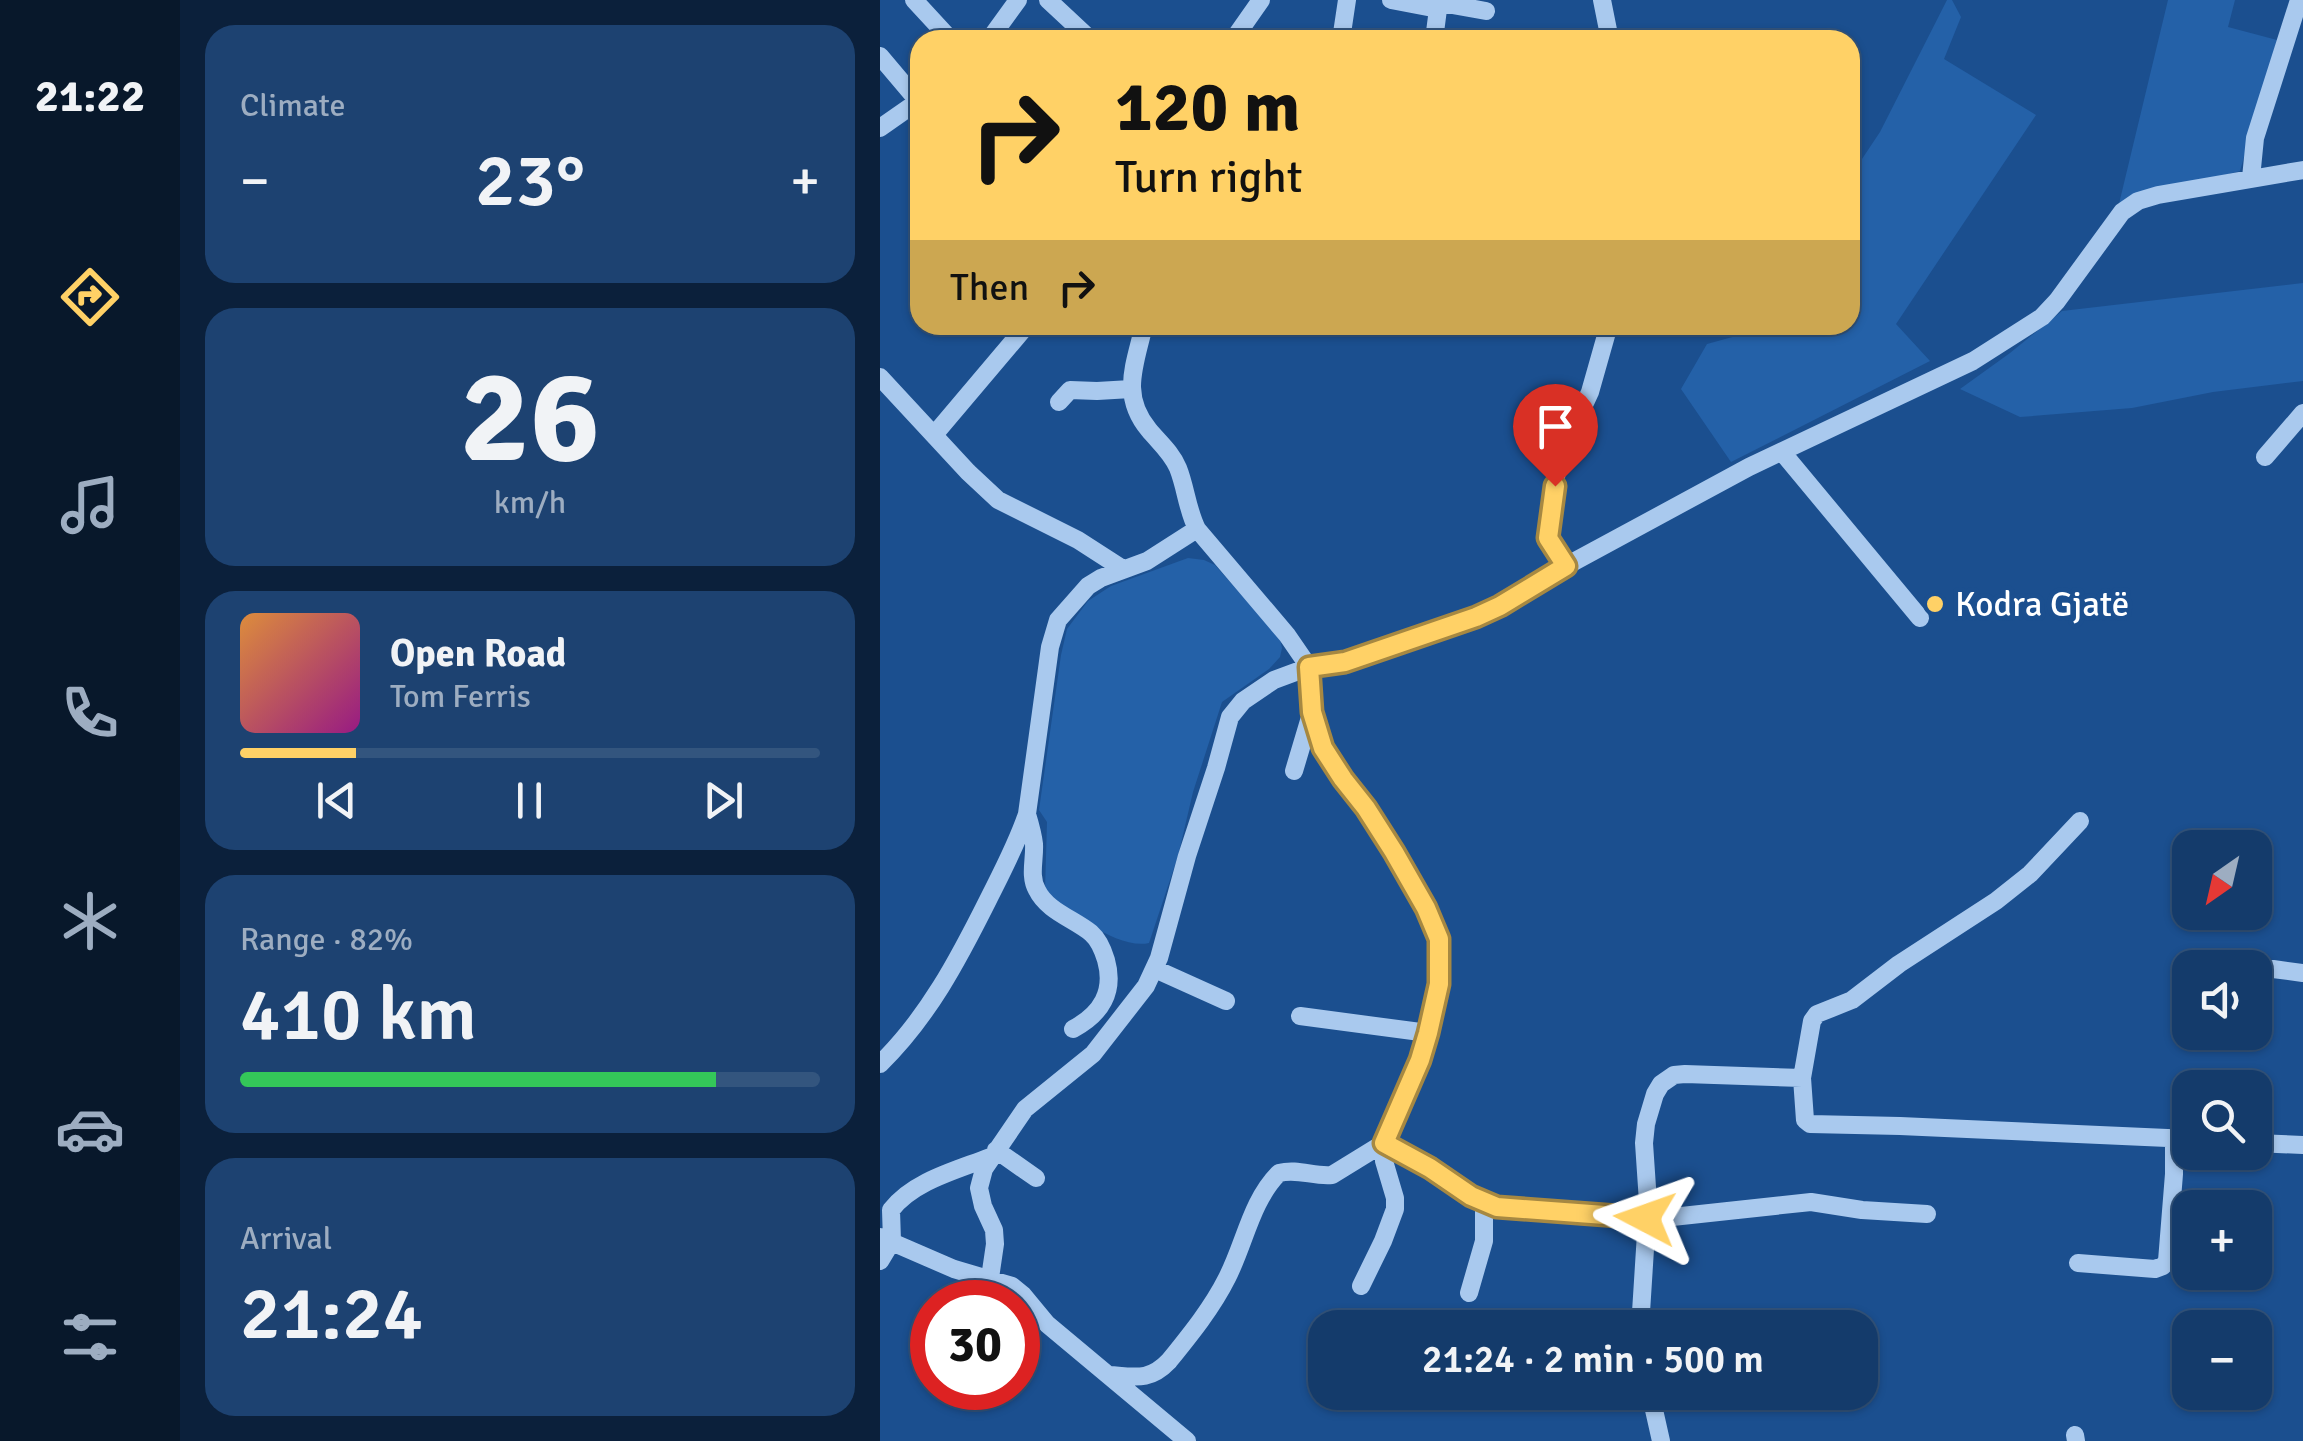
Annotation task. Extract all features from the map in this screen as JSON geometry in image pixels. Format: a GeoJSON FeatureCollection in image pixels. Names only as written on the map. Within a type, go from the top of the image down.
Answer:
{"type":"FeatureCollection","features":[{"type":"Feature","properties":{"kind":"street"},"geometry":{"type":"LineString","coordinates":[[914,0],[942,30]]}},
{"type":"Feature","properties":{"kind":"street"},"geometry":{"type":"LineString","coordinates":[[996,30],[1018,0]]}},
{"type":"Feature","properties":{"kind":"street"},"geometry":{"type":"LineString","coordinates":[[1048,0],[1080,30]]}},
{"type":"Feature","properties":{"kind":"street"},"geometry":{"type":"LineString","coordinates":[[1240,30],[1261,0]]}},
{"type":"Feature","properties":{"kind":"street"},"geometry":{"type":"LineString","coordinates":[[1342,30],[1347,0]]}},
{"type":"Feature","properties":{"kind":"street"},"geometry":{"type":"LineString","coordinates":[[1391,0],[1486,11]]}},
{"type":"Feature","properties":{"kind":"street"},"geometry":{"type":"LineString","coordinates":[[1602,0],[1608,30]]}},
{"type":"Feature","properties":{"kind":"street"},"geometry":{"type":"LineString","coordinates":[[2250,178],[2255,138],[2300,0]]}},
{"type":"Feature","properties":{"kind":"street"},"geometry":{"type":"LineString","coordinates":[[1436,30],[1440,4]]}},
{"type":"Feature","properties":{"kind":"street"},"geometry":{"type":"LineString","coordinates":[[880,56],[910,90]]}},
{"type":"Feature","properties":{"kind":"street"},"geometry":{"type":"LineString","coordinates":[[880,128],[910,106]]}},
{"type":"Feature","properties":{"kind":"street"},"geometry":{"type":"LineString","coordinates":[[990,1278],[994,1230],[978,1188],[984,1169],[1025,1109],[1094,1054],[1146,986],[1155,968],[1230,718],[1243,700],[1274,680],[1309,667],[1345,662],[1500,606],[1686,500],[1958,369],[2042,317],[2122,212],[2138,202],[2158,195],[2303,170]]}},
{"type":"Feature","properties":{"kind":"street"},"geometry":{"type":"LineString","coordinates":[[934,435],[1019,335]]}},
{"type":"Feature","properties":{"kind":"street"},"geometry":{"type":"LineString","coordinates":[[1142,335],[1131,389],[1142,422],[1178,466],[1186,504],[1197,529],[1288,634],[1309,667],[1312,712],[1323,748],[1366,808],[1434,922],[1439,939],[1439,984],[1428,1033],[1384,1143],[1395,1209],[1362,1286]]}},
{"type":"Feature","properties":{"kind":"street"},"geometry":{"type":"LineString","coordinates":[[1566,566],[1548,538],[1559,460],[1590,392],[1605,335]]}},
{"type":"Feature","properties":{"kind":"street"},"geometry":{"type":"LineString","coordinates":[[880,377],[998,500],[1078,540],[1123,569]]}},
{"type":"Feature","properties":{"kind":"street"},"geometry":{"type":"LineString","coordinates":[[1058,402],[1075,389],[1131,389]]}},
{"type":"Feature","properties":{"kind":"street"},"geometry":{"type":"LineString","coordinates":[[2265,457],[2303,413]]}},
{"type":"Feature","properties":{"kind":"street"},"geometry":{"type":"LineString","coordinates":[[1782,452],[1920,618]]}},
{"type":"Feature","properties":{"kind":"street"},"geometry":{"type":"LineString","coordinates":[[880,1064],[917,1024],[936,996],[1021,832],[1058,620],[1078,596],[1102,578],[1147,560],[1197,529]]}},
{"type":"Feature","properties":{"kind":"street"},"geometry":{"type":"LineString","coordinates":[[1294,770],[1312,712]]}},
{"type":"Feature","properties":{"kind":"street"},"geometry":{"type":"LineString","coordinates":[[1027,814],[1034,844],[1036,890],[1061,914],[1093,935],[1107,962],[1107,996],[1090,1020],[1072,1028]]}},
{"type":"Feature","properties":{"kind":"street"},"geometry":{"type":"LineString","coordinates":[[2080,822],[2030,874],[1996,901],[1899,964],[1852,1000],[1817,1014],[1812,1021],[1802,1078],[1803,1116],[1810,1124],[2172,1138]]}},
{"type":"Feature","properties":{"kind":"street"},"geometry":{"type":"LineString","coordinates":[[1155,968],[1226,1001]]}},
{"type":"Feature","properties":{"kind":"street"},"geometry":{"type":"LineString","coordinates":[[2273,970],[2303,974]]}},
{"type":"Feature","properties":{"kind":"street"},"geometry":{"type":"LineString","coordinates":[[1300,1016],[1428,1033]]}},
{"type":"Feature","properties":{"kind":"street"},"geometry":{"type":"LineString","coordinates":[[1641,1310],[1648,1202],[1644,1143],[1646,1124],[1661,1084],[1685,1074],[1802,1078]]}},
{"type":"Feature","properties":{"kind":"street"},"geometry":{"type":"LineString","coordinates":[[1384,1143],[1484,1203],[1504,1208],[1645,1218],[1687,1217],[1811,1202],[1926,1214]]}},
{"type":"Feature","properties":{"kind":"street"},"geometry":{"type":"LineString","coordinates":[[1110,1376],[1147,1376],[1169,1361],[1219,1293],[1265,1190],[1279,1173],[1300,1170],[1332,1175],[1384,1143]]}},
{"type":"Feature","properties":{"kind":"street"},"geometry":{"type":"LineString","coordinates":[[2272,1144],[2303,1145]]}},
{"type":"Feature","properties":{"kind":"street"},"geometry":{"type":"LineString","coordinates":[[993,1153],[1036,1178]]}},
{"type":"Feature","properties":{"kind":"street"},"geometry":{"type":"LineString","coordinates":[[880,1261],[891,1210],[905,1194],[993,1153]]}},
{"type":"Feature","properties":{"kind":"street"},"geometry":{"type":"LineString","coordinates":[[2078,1263],[2156,1269],[2163,1266],[2167,1261],[2175,1170]]}},
{"type":"Feature","properties":{"kind":"street"},"geometry":{"type":"LineString","coordinates":[[1470,1293],[1484,1240],[1484,1203]]}},
{"type":"Feature","properties":{"kind":"street"},"geometry":{"type":"LineString","coordinates":[[886,1239],[954,1268],[1012,1286],[1047,1324],[1188,1441]]}},
{"type":"Feature","properties":{"kind":"street"},"geometry":{"type":"LineString","coordinates":[[1654,1410],[1661,1441]]}},
{"type":"Feature","properties":{"kind":"shaded area"},"geometry":{"type":"Polygon","coordinates":[[[1947,0],[1952,0],[1961,17],[1944,59],[2036,115],[1896,324],[1930,361],[1731,462],[1681,389],[1707,344],[1740,335],[1860,335],[1860,162],[1880,132],[1947,0]]]}},
{"type":"Feature","properties":{"kind":"shaded area"},"geometry":{"type":"Polygon","coordinates":[[[2168,0],[2235,0],[2228,27],[2277,40],[2240,171],[2118,208],[2168,0]]]}},
{"type":"Feature","properties":{"kind":"shaded area"},"geometry":{"type":"Polygon","coordinates":[[[2303,283],[2303,381],[2213,392],[2132,408],[2020,417],[1960,389],[2062,311],[2303,283]]]}},
{"type":"Feature","properties":{"kind":"shaded area"},"geometry":{"type":"Polygon","coordinates":[[[1188,558],[1215,565],[1280,639],[1282,648],[1280,657],[1269,669],[1222,702],[1149,943],[1137,944],[1094,927],[1045,891],[1047,822],[1039,810],[1067,629],[1088,601],[1111,586],[1188,558]]]}},
{"type":"Feature","properties":{"kind":"place","name":"Kodra Gjatë"},"geometry":{"type":"Point","coordinates":[1935,604]}},
{"type":"Feature","properties":{"kind":"route"},"geometry":{"type":"LineString","coordinates":[[1555,486],[1548,538],[1566,566],[1476,617],[1345,662],[1309,667],[1312,712],[1323,748],[1394,852],[1434,922],[1439,939],[1439,984],[1428,1033],[1384,1143],[1471,1196],[1497,1207],[1645,1218]]}}]}
